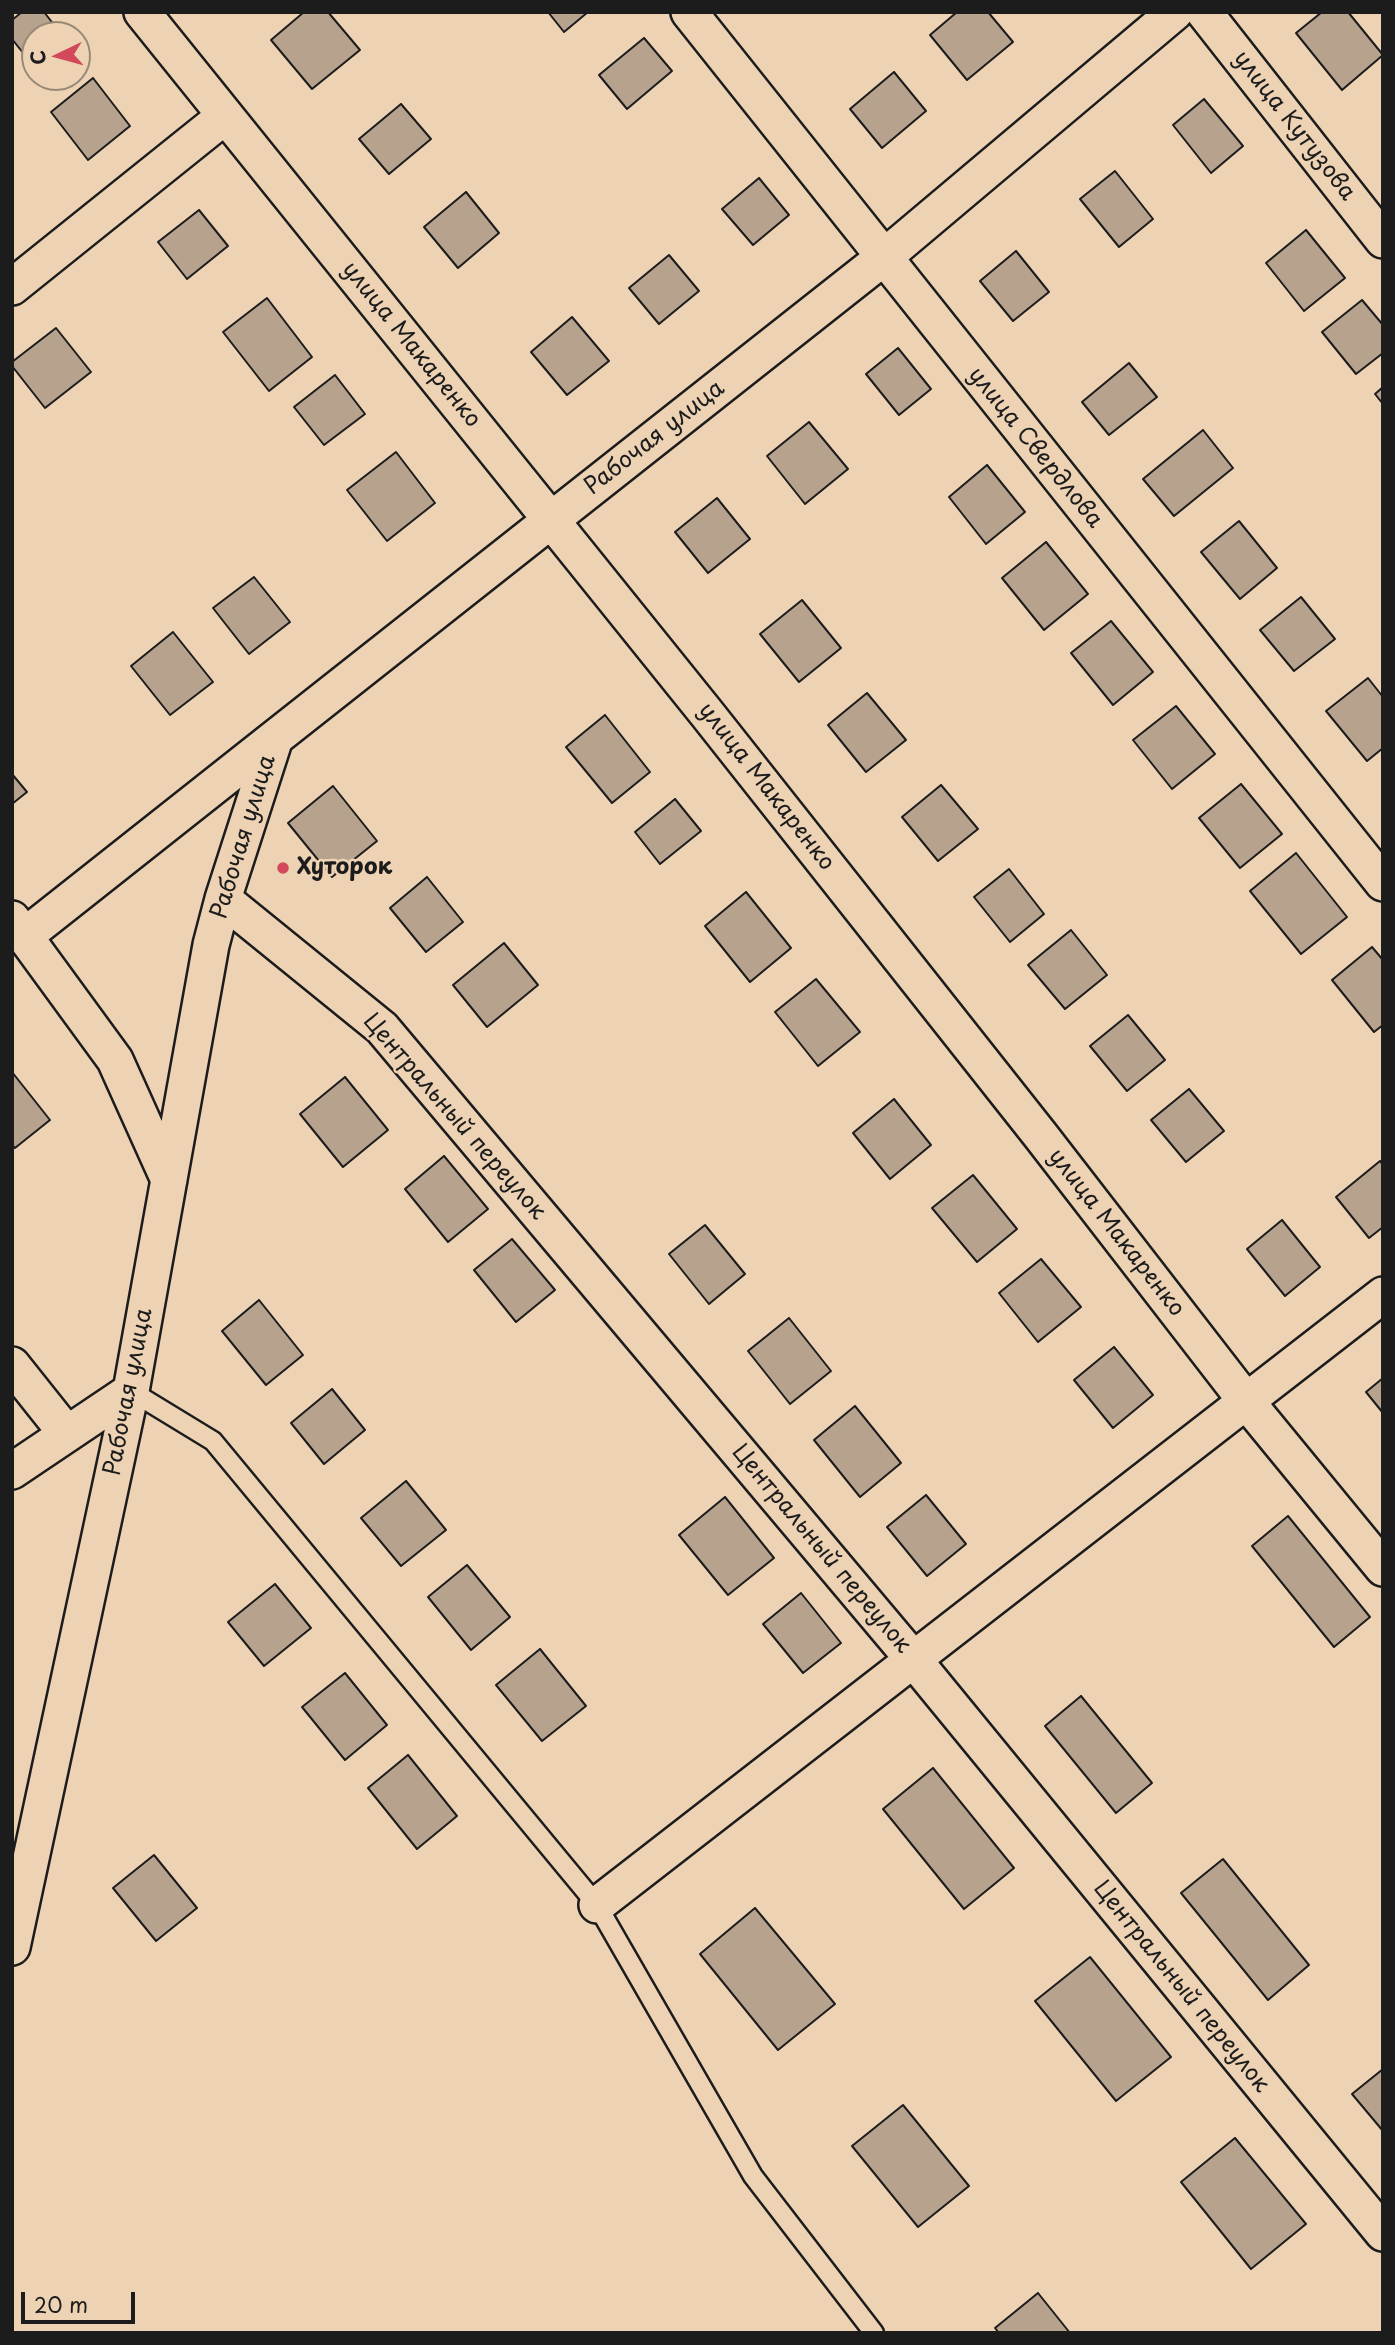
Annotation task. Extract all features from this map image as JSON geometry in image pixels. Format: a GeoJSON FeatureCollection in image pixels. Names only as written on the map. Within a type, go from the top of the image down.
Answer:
{"type":"FeatureCollection","features":[{"type":"Feature","properties":{"kind":"street","name":"улица Макаренко"},"geometry":{"type":"LineString","coordinates":[[142,12],[552,520],[1041,1136],[1246,1401],[1383,1568]]}},
{"type":"Feature","properties":{"kind":"street","name":"улица Свердлова"},"geometry":{"type":"LineString","coordinates":[[690,12],[883,258],[1383,883]]}},
{"type":"Feature","properties":{"kind":"street","name":"Рабочая улица"},"geometry":{"type":"LineString","coordinates":[[12,1947],[131,1391],[211,945],[223,899],[275,738],[883,258],[1175,12]]}},
{"type":"Feature","properties":{"kind":"street","name":"улица Кутузова"},"geometry":{"type":"LineString","coordinates":[[1204,12],[1383,240]]}},
{"type":"Feature","properties":{"kind":"street"},"geometry":{"type":"LineString","coordinates":[[12,287],[226,116]]}},
{"type":"Feature","properties":{"kind":"street"},"geometry":{"type":"LineString","coordinates":[[169,1180],[115,1060],[19,927],[275,738]]}},
{"type":"Feature","properties":{"kind":"street","name":"Центральный переулок"},"geometry":{"type":"LineString","coordinates":[[223,899],[382,1028],[913,1659],[1383,2233]]}},
{"type":"Feature","properties":{"kind":"street"},"geometry":{"type":"LineString","coordinates":[[597,1905],[1383,1295]]}},
{"type":"Feature","properties":{"kind":"street"},"geometry":{"type":"LineString","coordinates":[[12,1365],[67,1434]]}},
{"type":"Feature","properties":{"kind":"street"},"geometry":{"type":"LineString","coordinates":[[12,1471],[131,1391]]}},
{"type":"Feature","properties":{"kind":"lane"},"geometry":{"type":"LineString","coordinates":[[131,1391],[214,1441],[597,1905],[754,2176],[874,2333]]}},
{"type":"Feature","properties":{"kind":"building"},"geometry":{"type":"Polygon","coordinates":[[[22,12],[44,12],[51,21],[21,21],[21,50],[12,39],[12,20],[22,12]]]}},
{"type":"Feature","properties":{"kind":"building"},"geometry":{"type":"Polygon","coordinates":[[[304,12],[328,12],[360,50],[312,89],[271,40],[304,12]]]}},
{"type":"Feature","properties":{"kind":"building"},"geometry":{"type":"Polygon","coordinates":[[[548,12],[588,12],[564,32],[548,12]]]}},
{"type":"Feature","properties":{"kind":"building"},"geometry":{"type":"Polygon","coordinates":[[[957,12],[988,12],[1013,42],[967,80],[930,35],[957,12]]]}},
{"type":"Feature","properties":{"kind":"building"},"geometry":{"type":"Polygon","coordinates":[[[1322,12],[1348,12],[1383,55],[1342,90],[1296,33],[1322,12]]]}},
{"type":"Feature","properties":{"kind":"building"},"geometry":{"type":"Polygon","coordinates":[[[644,38],[672,71],[627,109],[599,75],[644,38]]]}},
{"type":"Feature","properties":{"kind":"building"},"geometry":{"type":"Polygon","coordinates":[[[894,72],[926,111],[882,148],[850,109],[894,72]]]}},
{"type":"Feature","properties":{"kind":"building"},"geometry":{"type":"Polygon","coordinates":[[[93,78],[130,126],[88,160],[51,112],[77,91],[91,91],[93,78]]]}},
{"type":"Feature","properties":{"kind":"building"},"geometry":{"type":"Polygon","coordinates":[[[1204,99],[1243,146],[1211,173],[1173,125],[1204,99]]]}},
{"type":"Feature","properties":{"kind":"building"},"geometry":{"type":"Polygon","coordinates":[[[401,104],[431,139],[389,174],[359,139],[401,104]]]}},
{"type":"Feature","properties":{"kind":"building"},"geometry":{"type":"Polygon","coordinates":[[[1115,171],[1153,219],[1119,247],[1080,199],[1115,171]]]}},
{"type":"Feature","properties":{"kind":"building"},"geometry":{"type":"Polygon","coordinates":[[[759,178],[789,215],[753,245],[722,209],[759,178]]]}},
{"type":"Feature","properties":{"kind":"building"},"geometry":{"type":"Polygon","coordinates":[[[466,192],[499,233],[458,268],[424,227],[466,192]]]}},
{"type":"Feature","properties":{"kind":"building"},"geometry":{"type":"Polygon","coordinates":[[[199,210],[228,246],[187,279],[158,242],[199,210]]]}},
{"type":"Feature","properties":{"kind":"building"},"geometry":{"type":"Polygon","coordinates":[[[1306,230],[1345,278],[1304,311],[1266,263],[1306,230]]]}},
{"type":"Feature","properties":{"kind":"building"},"geometry":{"type":"Polygon","coordinates":[[[1016,251],[1049,292],[1013,321],[980,281],[1016,251]]]}},
{"type":"Feature","properties":{"kind":"building"},"geometry":{"type":"Polygon","coordinates":[[[669,255],[699,291],[659,324],[629,288],[669,255]]]}},
{"type":"Feature","properties":{"kind":"building"},"geometry":{"type":"Polygon","coordinates":[[[267,298],[312,357],[269,391],[223,332],[267,298]]]}},
{"type":"Feature","properties":{"kind":"building"},"geometry":{"type":"Polygon","coordinates":[[[1362,300],[1383,325],[1383,353],[1356,374],[1322,332],[1362,300]]]}},
{"type":"Feature","properties":{"kind":"building"},"geometry":{"type":"Polygon","coordinates":[[[572,317],[609,361],[567,395],[531,352],[572,317]]]}},
{"type":"Feature","properties":{"kind":"building"},"geometry":{"type":"Polygon","coordinates":[[[56,328],[91,372],[45,408],[12,366],[12,362],[56,328]]]}},
{"type":"Feature","properties":{"kind":"building"},"geometry":{"type":"Polygon","coordinates":[[[898,348],[931,389],[899,415],[866,374],[898,348]]]}},
{"type":"Feature","properties":{"kind":"building"},"geometry":{"type":"Polygon","coordinates":[[[1129,363],[1157,397],[1109,435],[1082,402],[1129,363]]]}},
{"type":"Feature","properties":{"kind":"building"},"geometry":{"type":"Polygon","coordinates":[[[335,375],[365,414],[324,445],[294,407],[335,375]]]}},
{"type":"Feature","properties":{"kind":"building"},"geometry":{"type":"Polygon","coordinates":[[[1383,387],[1383,404],[1375,394],[1383,387]]]}},
{"type":"Feature","properties":{"kind":"building"},"geometry":{"type":"Polygon","coordinates":[[[809,422],[848,469],[805,504],[767,456],[809,422]]]}},
{"type":"Feature","properties":{"kind":"building"},"geometry":{"type":"Polygon","coordinates":[[[1203,430],[1233,468],[1174,516],[1143,479],[1203,430]]]}},
{"type":"Feature","properties":{"kind":"building"},"geometry":{"type":"Polygon","coordinates":[[[396,452],[435,503],[387,541],[347,490],[396,452]]]}},
{"type":"Feature","properties":{"kind":"building"},"geometry":{"type":"Polygon","coordinates":[[[987,465],[1025,512],[986,544],[949,497],[987,465]]]}},
{"type":"Feature","properties":{"kind":"building"},"geometry":{"type":"Polygon","coordinates":[[[717,498],[750,539],[708,573],[675,532],[717,498]]]}},
{"type":"Feature","properties":{"kind":"building"},"geometry":{"type":"Polygon","coordinates":[[[1239,521],[1277,568],[1240,599],[1201,552],[1239,521]]]}},
{"type":"Feature","properties":{"kind":"building"},"geometry":{"type":"Polygon","coordinates":[[[1046,542],[1088,594],[1044,630],[1002,578],[1046,542]]]}},
{"type":"Feature","properties":{"kind":"building"},"geometry":{"type":"Polygon","coordinates":[[[254,577],[290,622],[249,654],[213,608],[254,577]]]}},
{"type":"Feature","properties":{"kind":"building"},"geometry":{"type":"Polygon","coordinates":[[[1301,597],[1335,639],[1294,671],[1260,630],[1301,597]]]}},
{"type":"Feature","properties":{"kind":"building"},"geometry":{"type":"Polygon","coordinates":[[[802,600],[841,648],[799,682],[760,634],[802,600]]]}},
{"type":"Feature","properties":{"kind":"building"},"geometry":{"type":"Polygon","coordinates":[[[1111,621],[1153,672],[1113,705],[1071,653],[1111,621]]]}},
{"type":"Feature","properties":{"kind":"building"},"geometry":{"type":"Polygon","coordinates":[[[173,632],[213,682],[170,715],[131,666],[173,632]]]}},
{"type":"Feature","properties":{"kind":"building"},"geometry":{"type":"Polygon","coordinates":[[[1368,678],[1383,697],[1383,748],[1367,761],[1326,711],[1368,678]]]}},
{"type":"Feature","properties":{"kind":"building"},"geometry":{"type":"Polygon","coordinates":[[[867,693],[906,740],[866,772],[828,725],[867,693]]]}},
{"type":"Feature","properties":{"kind":"building"},"geometry":{"type":"Polygon","coordinates":[[[1176,706],[1215,754],[1172,789],[1133,740],[1176,706]]]}},
{"type":"Feature","properties":{"kind":"building"},"geometry":{"type":"Polygon","coordinates":[[[605,715],[650,772],[612,803],[566,747],[605,715]]]}},
{"type":"Feature","properties":{"kind":"building"},"geometry":{"type":"Polygon","coordinates":[[[12,774],[27,792],[12,804],[12,774]]]}},
{"type":"Feature","properties":{"kind":"building"},"geometry":{"type":"Polygon","coordinates":[[[1241,784],[1282,834],[1240,868],[1199,818],[1241,784]]]}},
{"type":"Feature","properties":{"kind":"building"},"geometry":{"type":"Polygon","coordinates":[[[941,785],[978,829],[938,861],[902,817],[941,785]]]}},
{"type":"Feature","properties":{"kind":"building"},"geometry":{"type":"Polygon","coordinates":[[[333,786],[377,841],[332,877],[288,823],[333,786]]]}},
{"type":"Feature","properties":{"kind":"building"},"geometry":{"type":"Polygon","coordinates":[[[675,799],[701,831],[660,864],[635,832],[675,799]]]}},
{"type":"Feature","properties":{"kind":"building"},"geometry":{"type":"Polygon","coordinates":[[[1296,853],[1347,917],[1301,954],[1250,891],[1296,853]]]}},
{"type":"Feature","properties":{"kind":"building"},"geometry":{"type":"Polygon","coordinates":[[[1009,869],[1044,914],[1010,942],[974,897],[1009,869]]]}},
{"type":"Feature","properties":{"kind":"building"},"geometry":{"type":"Polygon","coordinates":[[[427,877],[463,922],[426,952],[390,908],[427,877]]]}},
{"type":"Feature","properties":{"kind":"building"},"geometry":{"type":"Polygon","coordinates":[[[746,892],[791,948],[750,982],[705,926],[746,892]]]}},
{"type":"Feature","properties":{"kind":"building"},"geometry":{"type":"Polygon","coordinates":[[[1071,930],[1107,975],[1065,1009],[1028,965],[1071,930]]]}},
{"type":"Feature","properties":{"kind":"building"},"geometry":{"type":"Polygon","coordinates":[[[504,943],[538,985],[487,1027],[453,985],[504,943]]]}},
{"type":"Feature","properties":{"kind":"building"},"geometry":{"type":"Polygon","coordinates":[[[1372,947],[1383,960],[1383,1025],[1374,1032],[1332,980],[1372,947]]]}},
{"type":"Feature","properties":{"kind":"building"},"geometry":{"type":"Polygon","coordinates":[[[816,979],[860,1032],[818,1066],[775,1012],[816,979]]]}},
{"type":"Feature","properties":{"kind":"building"},"geometry":{"type":"Polygon","coordinates":[[[1128,1015],[1165,1060],[1127,1091],[1090,1046],[1128,1015]]]}},
{"type":"Feature","properties":{"kind":"building"},"geometry":{"type":"Polygon","coordinates":[[[12,1072],[50,1120],[15,1148],[12,1145],[12,1072]]]}},
{"type":"Feature","properties":{"kind":"building"},"geometry":{"type":"Polygon","coordinates":[[[345,1077],[388,1130],[343,1167],[300,1114],[345,1077]]]}},
{"type":"Feature","properties":{"kind":"building"},"geometry":{"type":"Polygon","coordinates":[[[1189,1089],[1224,1131],[1186,1162],[1151,1120],[1189,1089]]]}},
{"type":"Feature","properties":{"kind":"building"},"geometry":{"type":"Polygon","coordinates":[[[894,1099],[931,1145],[890,1179],[853,1133],[894,1099]]]}},
{"type":"Feature","properties":{"kind":"building"},"geometry":{"type":"Polygon","coordinates":[[[444,1156],[488,1209],[448,1242],[405,1189],[444,1156]]]}},
{"type":"Feature","properties":{"kind":"building"},"geometry":{"type":"Polygon","coordinates":[[[1380,1161],[1383,1165],[1383,1227],[1369,1238],[1336,1197],[1380,1161]]]}},
{"type":"Feature","properties":{"kind":"building"},"geometry":{"type":"Polygon","coordinates":[[[973,1175],[1017,1229],[977,1262],[932,1208],[973,1175]]]}},
{"type":"Feature","properties":{"kind":"building"},"geometry":{"type":"Polygon","coordinates":[[[1282,1220],[1320,1267],[1285,1296],[1247,1249],[1282,1220]]]}},
{"type":"Feature","properties":{"kind":"building"},"geometry":{"type":"Polygon","coordinates":[[[705,1225],[745,1274],[709,1304],[669,1254],[705,1225]]]}},
{"type":"Feature","properties":{"kind":"building"},"geometry":{"type":"Polygon","coordinates":[[[512,1239],[555,1290],[516,1322],[474,1270],[512,1239]]]}},
{"type":"Feature","properties":{"kind":"building"},"geometry":{"type":"Polygon","coordinates":[[[1041,1259],[1081,1307],[1038,1342],[999,1293],[1041,1259]]]}},
{"type":"Feature","properties":{"kind":"building"},"geometry":{"type":"Polygon","coordinates":[[[259,1300],[303,1355],[266,1385],[222,1331],[259,1300]]]}},
{"type":"Feature","properties":{"kind":"building"},"geometry":{"type":"Polygon","coordinates":[[[789,1318],[831,1371],[790,1404],[748,1351],[789,1318]]]}},
{"type":"Feature","properties":{"kind":"building"},"geometry":{"type":"Polygon","coordinates":[[[1114,1347],[1153,1395],[1113,1428],[1074,1380],[1114,1347]]]}},
{"type":"Feature","properties":{"kind":"building"},"geometry":{"type":"Polygon","coordinates":[[[1383,1378],[1383,1413],[1366,1392],[1383,1378]]]}},
{"type":"Feature","properties":{"kind":"building"},"geometry":{"type":"Polygon","coordinates":[[[332,1389],[365,1430],[324,1464],[291,1423],[332,1389]]]}},
{"type":"Feature","properties":{"kind":"building"},"geometry":{"type":"Polygon","coordinates":[[[855,1406],[901,1463],[860,1497],[814,1440],[855,1406]]]}},
{"type":"Feature","properties":{"kind":"building"},"geometry":{"type":"Polygon","coordinates":[[[406,1481],[446,1530],[401,1566],[361,1518],[406,1481]]]}},
{"type":"Feature","properties":{"kind":"building"},"geometry":{"type":"Polygon","coordinates":[[[926,1495],[966,1544],[927,1576],[887,1527],[926,1495]]]}},
{"type":"Feature","properties":{"kind":"building"},"geometry":{"type":"Polygon","coordinates":[[[725,1497],[774,1558],[728,1595],[679,1535],[725,1497]]]}},
{"type":"Feature","properties":{"kind":"building"},"geometry":{"type":"Polygon","coordinates":[[[1288,1516],[1370,1617],[1334,1647],[1252,1546],[1288,1516]]]}},
{"type":"Feature","properties":{"kind":"building"},"geometry":{"type":"Polygon","coordinates":[[[467,1565],[510,1617],[471,1650],[428,1597],[467,1565]]]}},
{"type":"Feature","properties":{"kind":"building"},"geometry":{"type":"Polygon","coordinates":[[[275,1584],[311,1628],[264,1666],[228,1622],[275,1584]]]}},
{"type":"Feature","properties":{"kind":"building"},"geometry":{"type":"Polygon","coordinates":[[[801,1593],[841,1643],[803,1673],[763,1624],[801,1593]]]}},
{"type":"Feature","properties":{"kind":"building"},"geometry":{"type":"Polygon","coordinates":[[[540,1649],[586,1706],[542,1741],[496,1685],[540,1649]]]}},
{"type":"Feature","properties":{"kind":"building"},"geometry":{"type":"Polygon","coordinates":[[[345,1673],[387,1725],[345,1760],[302,1707],[345,1673]]]}},
{"type":"Feature","properties":{"kind":"building"},"geometry":{"type":"Polygon","coordinates":[[[1081,1696],[1152,1783],[1116,1813],[1045,1726],[1081,1696]]]}},
{"type":"Feature","properties":{"kind":"building"},"geometry":{"type":"Polygon","coordinates":[[[408,1755],[457,1816],[417,1849],[368,1788],[408,1755]]]}},
{"type":"Feature","properties":{"kind":"building"},"geometry":{"type":"Polygon","coordinates":[[[933,1768],[1014,1868],[964,1909],[883,1809],[933,1768]]]}},
{"type":"Feature","properties":{"kind":"building"},"geometry":{"type":"Polygon","coordinates":[[[154,1855],[197,1908],[156,1941],[113,1888],[154,1855]]]}},
{"type":"Feature","properties":{"kind":"building"},"geometry":{"type":"Polygon","coordinates":[[[1223,1859],[1309,1965],[1268,2000],[1181,1893],[1223,1859]]]}},
{"type":"Feature","properties":{"kind":"building"},"geometry":{"type":"Polygon","coordinates":[[[755,1908],[835,2004],[778,2050],[700,1954],[755,1908]]]}},
{"type":"Feature","properties":{"kind":"building"},"geometry":{"type":"Polygon","coordinates":[[[1090,1957],[1171,2057],[1116,2101],[1035,2001],[1090,1957]]]}},
{"type":"Feature","properties":{"kind":"building"},"geometry":{"type":"Polygon","coordinates":[[[1383,2069],[1383,2131],[1352,2094],[1383,2069]]]}},
{"type":"Feature","properties":{"kind":"building"},"geometry":{"type":"Polygon","coordinates":[[[903,2105],[969,2186],[918,2227],[852,2146],[903,2105]]]}},
{"type":"Feature","properties":{"kind":"building"},"geometry":{"type":"Polygon","coordinates":[[[1235,2138],[1306,2224],[1251,2269],[1181,2182],[1235,2138]]]}},
{"type":"Feature","properties":{"kind":"building"},"geometry":{"type":"Polygon","coordinates":[[[1038,2293],[1070,2333],[999,2333],[995,2328],[1038,2293]]]}},
{"type":"Feature","properties":{"kind":"place","name":"Хуторок"},"geometry":{"type":"Point","coordinates":[283,868]}}]}
